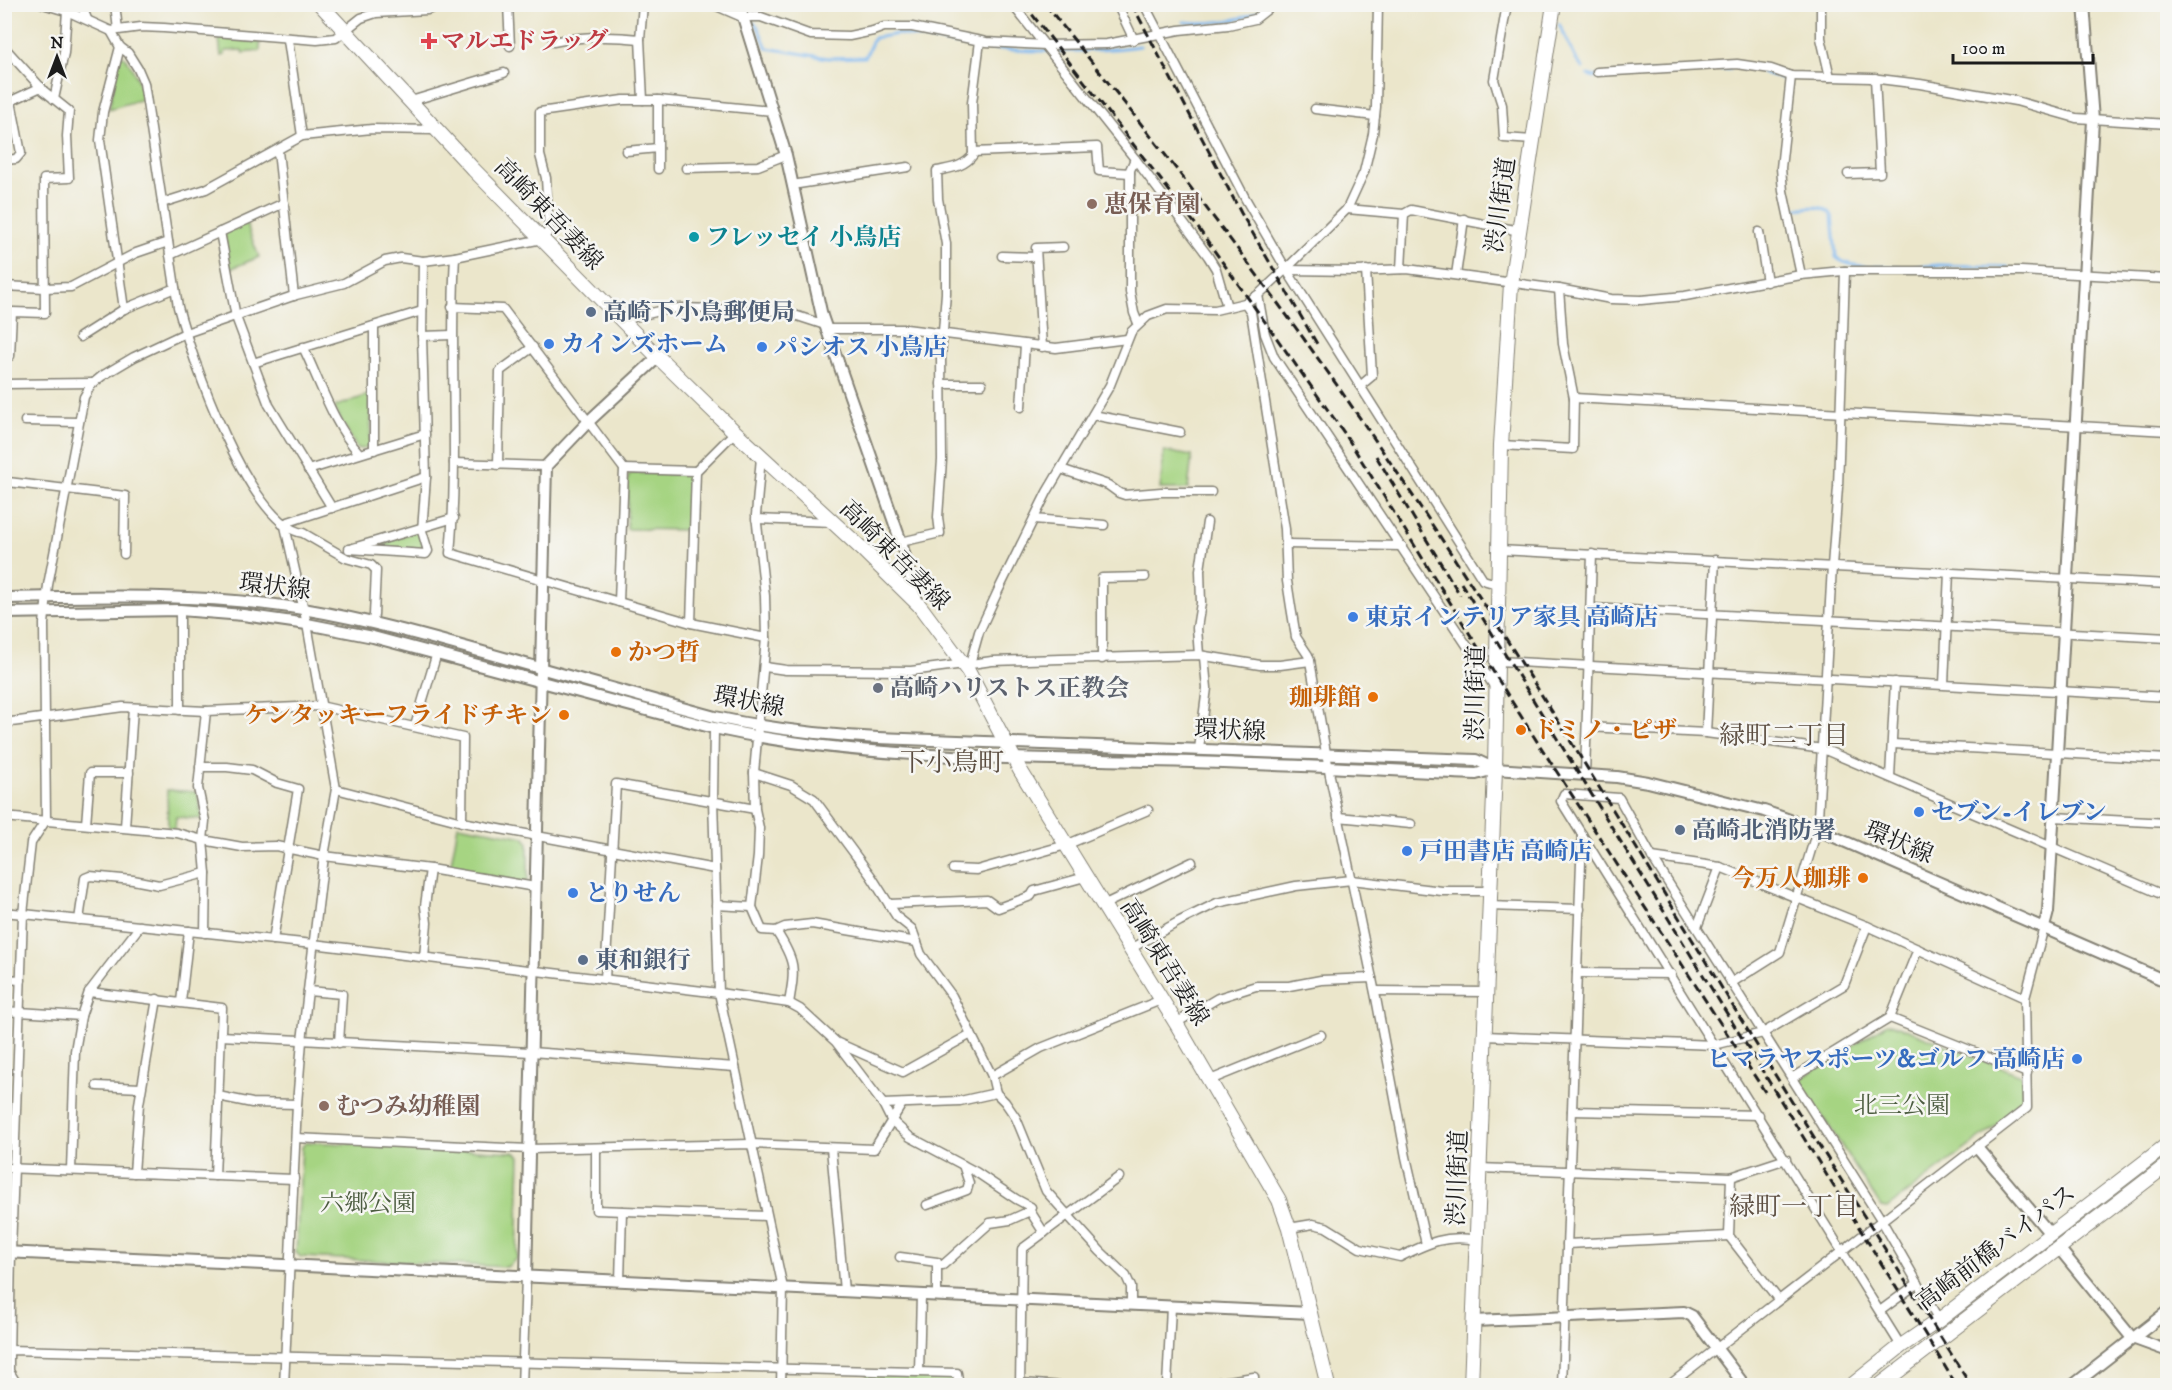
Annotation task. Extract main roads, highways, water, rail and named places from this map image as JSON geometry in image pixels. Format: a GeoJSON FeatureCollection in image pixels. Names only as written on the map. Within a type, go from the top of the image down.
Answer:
{"type":"FeatureCollection","features":[{"type":"Feature","properties":{"kind":"main road","name":"高崎東吾妻線"},"geometry":{"type":"LineString","coordinates":[[320,4],[542,239],[658,357],[760,457],[919,605],[967,666],[1005,743],[1176,1023],[1279,1200],[1289,1228],[1328,1386]]}},
{"type":"Feature","properties":{"kind":"main road","name":"渋川街道"},"geometry":{"type":"LineString","coordinates":[[1471,1386],[1495,769],[1501,446],[1511,284],[1554,4]]}},
{"type":"Feature","properties":{"kind":"main road","name":"高崎前橋バイパス"},"geometry":{"type":"LineString","coordinates":[[1851,1386],[2168,1144]]}},
{"type":"Feature","properties":{"kind":"main road","name":"高崎前橋バイパス"},"geometry":{"type":"LineString","coordinates":[[1879,1386],[2168,1164]]}},
{"type":"Feature","properties":{"kind":"waterway"},"geometry":{"type":"LineString","coordinates":[[746,4],[749,10]]}},
{"type":"Feature","properties":{"kind":"waterway"},"geometry":{"type":"LineString","coordinates":[[1184,22],[1223,21],[1242,18],[1258,11]]}},
{"type":"Feature","properties":{"kind":"waterway"},"geometry":{"type":"LineString","coordinates":[[754,23],[767,48],[828,58],[865,57],[874,38],[898,34],[976,47]]}},
{"type":"Feature","properties":{"kind":"waterway"},"geometry":{"type":"LineString","coordinates":[[1559,24],[1577,61],[1583,68]]}},
{"type":"Feature","properties":{"kind":"waterway"},"geometry":{"type":"LineString","coordinates":[[987,48],[1064,51],[1140,46]]}},
{"type":"Feature","properties":{"kind":"waterway"},"geometry":{"type":"LineString","coordinates":[[1721,69],[1730,69]]}},
{"type":"Feature","properties":{"kind":"waterway"},"geometry":{"type":"LineString","coordinates":[[1666,72],[1679,71]]}},
{"type":"Feature","properties":{"kind":"waterway"},"geometry":{"type":"LineString","coordinates":[[1762,72],[1786,80]]}},
{"type":"Feature","properties":{"kind":"waterway"},"geometry":{"type":"LineString","coordinates":[[1588,75],[1595,77],[1658,73]]}},
{"type":"Feature","properties":{"kind":"waterway"},"geometry":{"type":"LineString","coordinates":[[1789,201],[1793,209],[1815,207],[1829,212],[1832,216],[1836,257],[1841,261],[1866,266],[1900,267]]}},
{"type":"Feature","properties":{"kind":"waterway"},"geometry":{"type":"LineString","coordinates":[[1913,267],[1939,265],[2008,267]]}},
{"type":"Feature","properties":{"kind":"railway"},"geometry":{"type":"LineString","coordinates":[[1024,4],[1196,225],[1345,434],[1529,729],[1765,1092]]}},
{"type":"Feature","properties":{"kind":"railway"},"geometry":{"type":"LineString","coordinates":[[1045,4],[1248,264],[1326,370],[1412,495],[1552,711],[1760,1051],[1971,1386]]}},
{"type":"Feature","properties":{"kind":"railway"},"geometry":{"type":"LineString","coordinates":[[1132,4],[1241,213],[1317,344]]}},
{"type":"Feature","properties":{"kind":"railway"},"geometry":{"type":"LineString","coordinates":[[1376,456],[1460,595]]}},
{"type":"Feature","properties":{"kind":"railway"},"geometry":{"type":"LineString","coordinates":[[1461,583],[1957,1386]]}},
{"type":"Feature","properties":{"kind":"place","name":"マルエドラッグ"},"geometry":{"type":"Point","coordinates":[429,41]}},
{"type":"Feature","properties":{"kind":"place","name":"恵保育園"},"geometry":{"type":"Point","coordinates":[1092,204]}},
{"type":"Feature","properties":{"kind":"place","name":"フレッセイ 小鳥店"},"geometry":{"type":"Point","coordinates":[694,237]}},
{"type":"Feature","properties":{"kind":"place","name":"高崎下小鳥郵便局"},"geometry":{"type":"Point","coordinates":[591,312]}},
{"type":"Feature","properties":{"kind":"place","name":"カインズホーム"},"geometry":{"type":"Point","coordinates":[549,344]}},
{"type":"Feature","properties":{"kind":"place","name":"パシオス 小鳥店"},"geometry":{"type":"Point","coordinates":[762,347]}},
{"type":"Feature","properties":{"kind":"place","name":"東京インテリア家具 高崎店"},"geometry":{"type":"Point","coordinates":[1353,617]}},
{"type":"Feature","properties":{"kind":"place","name":"かつ哲"},"geometry":{"type":"Point","coordinates":[616,652]}},
{"type":"Feature","properties":{"kind":"place","name":"高崎ハリストス正教会"},"geometry":{"type":"Point","coordinates":[878,688]}},
{"type":"Feature","properties":{"kind":"place","name":"珈琲館"},"geometry":{"type":"Point","coordinates":[1373,697]}},
{"type":"Feature","properties":{"kind":"place","name":"ケンタッキーフライドチキン"},"geometry":{"type":"Point","coordinates":[564,715]}},
{"type":"Feature","properties":{"kind":"place","name":"ドミノ・ピザ"},"geometry":{"type":"Point","coordinates":[1521,730]}},
{"type":"Feature","properties":{"kind":"place","name":"セブン-イレブン"},"geometry":{"type":"Point","coordinates":[1919,812]}},
{"type":"Feature","properties":{"kind":"place","name":"高崎北消防署"},"geometry":{"type":"Point","coordinates":[1680,830]}},
{"type":"Feature","properties":{"kind":"place","name":"戸田書店 高崎店"},"geometry":{"type":"Point","coordinates":[1407,851]}},
{"type":"Feature","properties":{"kind":"place","name":"今万人珈琲"},"geometry":{"type":"Point","coordinates":[1863,878]}},
{"type":"Feature","properties":{"kind":"place","name":"とりせん"},"geometry":{"type":"Point","coordinates":[573,893]}},
{"type":"Feature","properties":{"kind":"place","name":"東和銀行"},"geometry":{"type":"Point","coordinates":[583,960]}},
{"type":"Feature","properties":{"kind":"place","name":"ヒマラヤスポーツ&ゴルフ 高崎店"},"geometry":{"type":"Point","coordinates":[2077,1059]}},
{"type":"Feature","properties":{"kind":"place","name":"むつみ幼稚園"},"geometry":{"type":"Point","coordinates":[324,1106]}},
{"type":"Feature","properties":{"kind":"district","name":"緑町二丁目"},"geometry":{"type":"Point","coordinates":[1784,735]}},
{"type":"Feature","properties":{"kind":"district","name":"下小鳥町"},"geometry":{"type":"Point","coordinates":[952,762]}},
{"type":"Feature","properties":{"kind":"district","name":"緑町一丁目"},"geometry":{"type":"Point","coordinates":[1794,1206]}},
{"type":"Feature","properties":{"kind":"park label","name":"北三公園"},"geometry":{"type":"Point","coordinates":[1902,1105]}},
{"type":"Feature","properties":{"kind":"park label","name":"六郷公園"},"geometry":{"type":"Point","coordinates":[368,1203]}}]}
